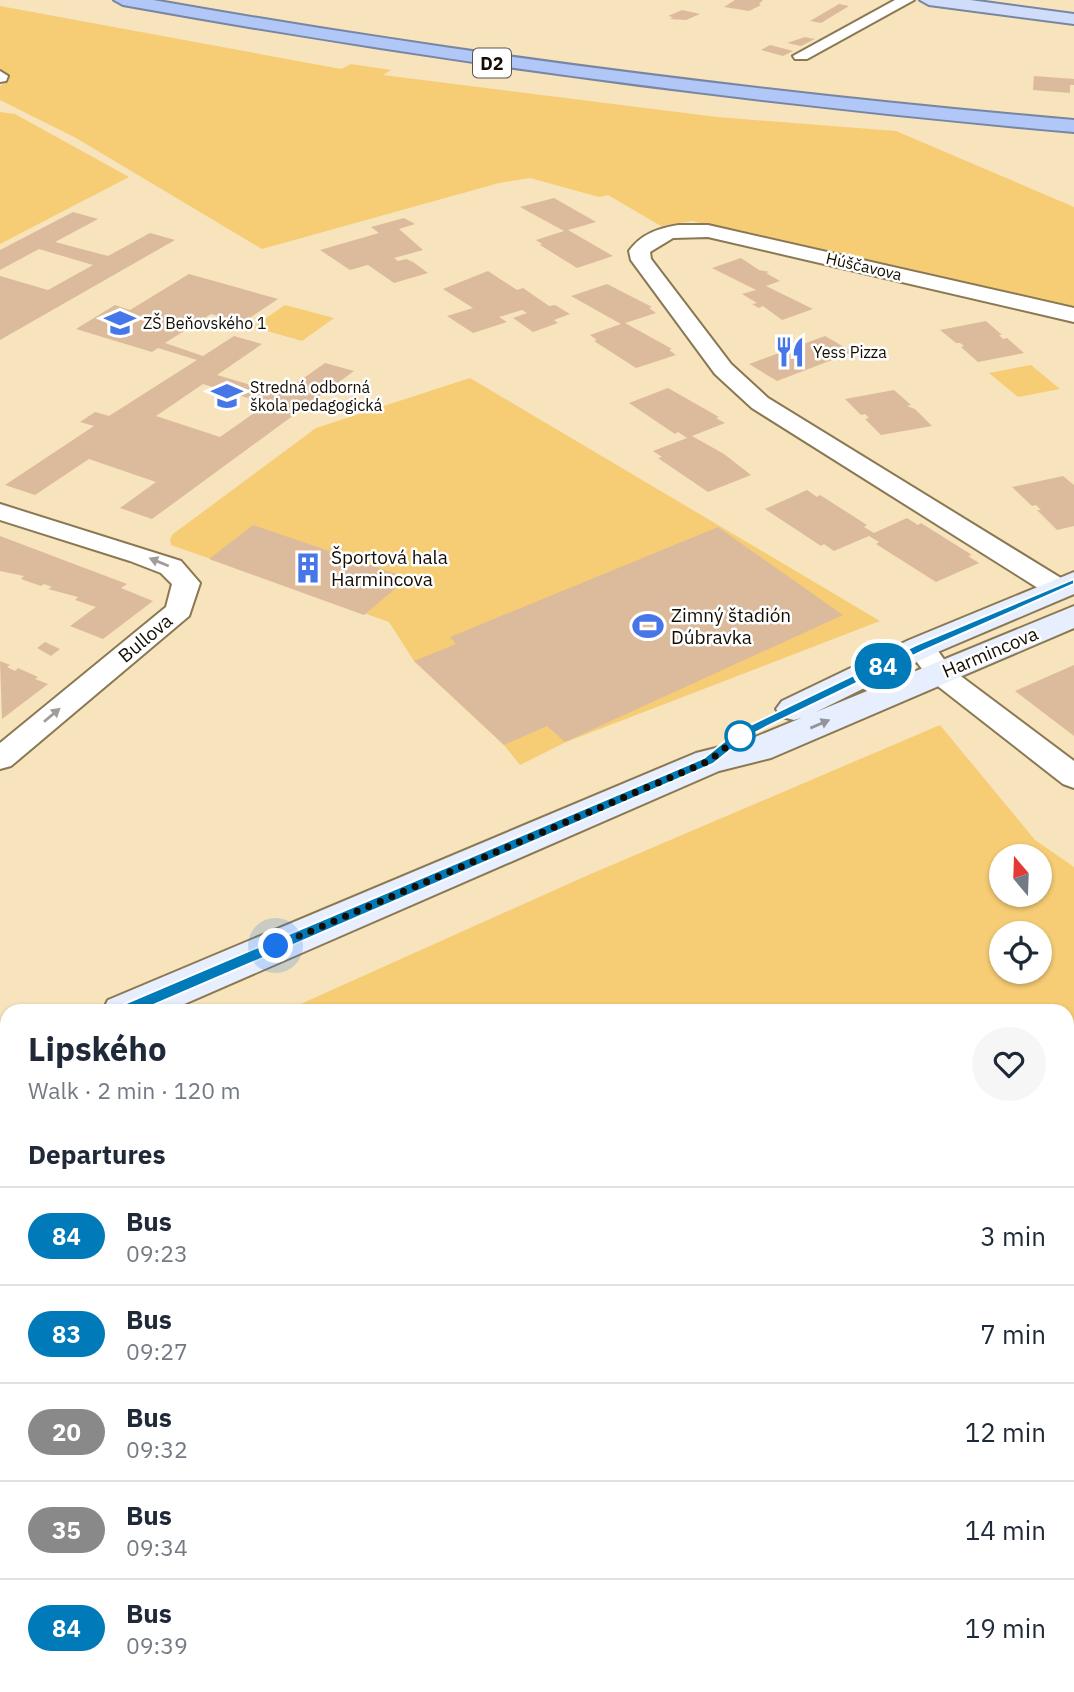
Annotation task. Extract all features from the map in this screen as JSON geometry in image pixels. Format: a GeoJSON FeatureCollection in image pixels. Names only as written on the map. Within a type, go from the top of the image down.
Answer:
{"type":"FeatureCollection","features":[{"type":"Feature","properties":{"kind":"highway","name":"D2"},"geometry":{"type":"LineString","coordinates":[[123,0],[296,32],[579,74],[864,107],[1074,126]]}},
{"type":"Feature","properties":{"kind":"highway","name":"D2"},"geometry":{"type":"LineString","coordinates":[[181,0],[407,39],[590,64],[871,97],[1074,115]]}},
{"type":"Feature","properties":{"kind":"highway"},"geometry":{"type":"LineString","coordinates":[[590,64],[677,67],[876,88]]}},
{"type":"Feature","properties":{"kind":"main road"},"geometry":{"type":"LineString","coordinates":[[929,0],[1074,17]]}},
{"type":"Feature","properties":{"kind":"street"},"geometry":{"type":"LineString","coordinates":[[801,56],[906,0]]}},
{"type":"Feature","properties":{"kind":"street","name":"Húščavova"},"geometry":{"type":"LineString","coordinates":[[1069,596],[771,410],[733,380],[642,260],[639,251],[654,237],[669,231],[708,231],[1074,315]]}},
{"type":"Feature","properties":{"kind":"street","name":"Bullova"},"geometry":{"type":"LineString","coordinates":[[0,512],[140,555],[171,567],[187,583],[179,610],[0,759]]}},
{"type":"Feature","properties":{"kind":"street","name":"Harmincova"},"geometry":{"type":"LineString","coordinates":[[142,1004],[709,761],[758,750],[930,660],[1069,596]]}},
{"type":"Feature","properties":{"kind":"street"},"geometry":{"type":"LineString","coordinates":[[930,660],[1074,777]]}},
{"type":"Feature","properties":{"kind":"shaded area"},"geometry":{"type":"Polygon","coordinates":[[[0,6],[341,69],[351,64],[391,70],[383,75],[717,117],[896,131],[1074,207],[1074,310],[692,221],[661,226],[608,195],[599,197],[530,178],[499,183],[262,249],[76,138],[0,100],[0,86],[7,82],[9,77],[0,69],[0,6]]]}},
{"type":"Feature","properties":{"kind":"shaded area"},"geometry":{"type":"Polygon","coordinates":[[[0,112],[15,114],[129,177],[0,244],[0,112]]]}},
{"type":"Feature","properties":{"kind":"shaded area"},"geometry":{"type":"Polygon","coordinates":[[[285,305],[334,318],[302,341],[253,327],[285,305]]]}},
{"type":"Feature","properties":{"kind":"shaded area"},"geometry":{"type":"Polygon","coordinates":[[[1031,365],[1060,389],[1018,397],[989,373],[1031,365]]]}},
{"type":"Feature","properties":{"kind":"shaded area"},"geometry":{"type":"Polygon","coordinates":[[[470,378],[880,621],[566,742],[520,765],[504,745],[414,661],[389,622],[171,545],[173,534],[316,428],[470,378]]]}},
{"type":"Feature","properties":{"kind":"shaded area"},"geometry":{"type":"Polygon","coordinates":[[[940,725],[1041,844],[989,844],[989,907],[1052,907],[1052,852],[1074,867],[1074,1004],[301,1004],[586,876],[940,725]]]}},
{"type":"Feature","properties":{"kind":"building"},"geometry":{"type":"Polygon","coordinates":[[[735,0],[763,0],[759,4],[761,5],[749,11],[724,7],[735,0]]]}},
{"type":"Feature","properties":{"kind":"building"},"geometry":{"type":"Polygon","coordinates":[[[839,4],[849,6],[821,23],[810,21],[839,4]]]}},
{"type":"Feature","properties":{"kind":"building"},"geometry":{"type":"Polygon","coordinates":[[[682,10],[700,14],[686,20],[670,19],[673,17],[668,16],[682,10]]]}},
{"type":"Feature","properties":{"kind":"building"},"geometry":{"type":"Polygon","coordinates":[[[805,37],[815,39],[801,46],[787,43],[805,37]]]}},
{"type":"Feature","properties":{"kind":"building"},"geometry":{"type":"Polygon","coordinates":[[[770,45],[793,51],[783,56],[761,50],[770,45]]]}},
{"type":"Feature","properties":{"kind":"building"},"geometry":{"type":"Polygon","coordinates":[[[1034,76],[1074,79],[1074,85],[1070,85],[1070,93],[1033,90],[1034,76]]]}},
{"type":"Feature","properties":{"kind":"building"},"geometry":{"type":"Polygon","coordinates":[[[554,198],[596,222],[568,230],[613,256],[577,268],[540,245],[542,244],[536,240],[564,231],[520,207],[554,198]]]}},
{"type":"Feature","properties":{"kind":"building"},"geometry":{"type":"Polygon","coordinates":[[[73,212],[98,219],[55,242],[108,256],[150,233],[175,240],[0,340],[0,276],[48,290],[93,265],[39,249],[0,270],[0,250],[73,212]]]}},
{"type":"Feature","properties":{"kind":"building"},"geometry":{"type":"Polygon","coordinates":[[[404,218],[415,224],[399,229],[423,250],[394,258],[398,261],[406,259],[413,262],[428,273],[394,283],[368,265],[350,270],[320,250],[379,233],[371,227],[404,218]]]}},
{"type":"Feature","properties":{"kind":"building"},"geometry":{"type":"Polygon","coordinates":[[[741,258],[759,270],[770,272],[766,273],[780,281],[766,286],[813,309],[782,320],[763,306],[759,308],[752,304],[757,303],[742,294],[756,290],[712,268],[741,258]]]}},
{"type":"Feature","properties":{"kind":"building"},"geometry":{"type":"Polygon","coordinates":[[[488,271],[517,290],[523,288],[549,306],[555,305],[570,314],[554,320],[558,323],[533,332],[513,318],[527,313],[522,310],[499,317],[507,322],[473,333],[447,316],[473,308],[443,289],[488,271]]]}},
{"type":"Feature","properties":{"kind":"building"},"geometry":{"type":"Polygon","coordinates":[[[189,274],[278,299],[242,323],[211,314],[165,343],[203,356],[234,336],[262,344],[217,375],[281,394],[325,363],[354,371],[152,519],[120,508],[156,482],[89,459],[35,495],[5,485],[94,426],[80,422],[95,412],[109,416],[197,360],[158,348],[152,352],[76,329],[115,305],[130,310],[189,274]],[[203,384],[156,416],[220,437],[267,404],[203,384]]]}},
{"type":"Feature","properties":{"kind":"building"},"geometry":{"type":"Polygon","coordinates":[[[607,284],[652,307],[649,308],[656,313],[625,323],[672,349],[669,350],[676,355],[636,368],[594,341],[597,340],[590,335],[621,324],[571,296],[607,284]]]}},
{"type":"Feature","properties":{"kind":"building"},"geometry":{"type":"Polygon","coordinates":[[[986,321],[1003,339],[1007,338],[1024,353],[978,362],[961,347],[964,346],[940,330],[986,321]]]}},
{"type":"Feature","properties":{"kind":"building"},"geometry":{"type":"Polygon","coordinates":[[[825,336],[853,352],[777,381],[749,364],[825,336]]]}},
{"type":"Feature","properties":{"kind":"building"},"geometry":{"type":"Polygon","coordinates":[[[668,388],[725,423],[692,436],[724,454],[751,475],[708,492],[658,458],[662,457],[653,451],[687,438],[678,432],[675,434],[629,403],[668,388]]]}},
{"type":"Feature","properties":{"kind":"building"},"geometry":{"type":"Polygon","coordinates":[[[894,390],[911,405],[907,406],[915,409],[932,426],[881,435],[865,419],[869,418],[865,414],[861,415],[845,399],[894,390]]]}},
{"type":"Feature","properties":{"kind":"building"},"geometry":{"type":"Polygon","coordinates":[[[1063,476],[1074,485],[1074,526],[1057,530],[1037,510],[1041,510],[1036,505],[1032,506],[1012,487],[1063,476]]]}},
{"type":"Feature","properties":{"kind":"building"},"geometry":{"type":"Polygon","coordinates":[[[807,490],[817,497],[820,495],[867,525],[864,527],[874,533],[907,518],[918,525],[921,523],[972,555],[968,556],[979,563],[936,582],[876,544],[879,542],[869,536],[834,551],[824,544],[821,546],[765,509],[807,490]]]}},
{"type":"Feature","properties":{"kind":"building","name":"Športová hala Harmincova"},"geometry":{"type":"Polygon","coordinates":[[[253,525],[408,578],[364,615],[209,559],[253,525]]]}},
{"type":"Feature","properties":{"kind":"building","name":"Zimný štadión Dúbravka"},"geometry":{"type":"Polygon","coordinates":[[[718,527],[843,615],[565,742],[547,726],[504,745],[414,661],[456,644],[450,637],[718,527]]]}},
{"type":"Feature","properties":{"kind":"building"},"geometry":{"type":"Polygon","coordinates":[[[0,536],[127,584],[121,588],[153,601],[103,639],[70,626],[96,607],[75,600],[78,597],[48,589],[52,587],[44,584],[41,586],[21,579],[24,576],[0,571],[0,536]]]}},
{"type":"Feature","properties":{"kind":"building"},"geometry":{"type":"Polygon","coordinates":[[[45,642],[60,649],[51,656],[37,648],[45,642]]]}},
{"type":"Feature","properties":{"kind":"building"},"geometry":{"type":"Polygon","coordinates":[[[0,661],[10,665],[7,667],[15,671],[18,668],[48,684],[2,719],[0,661]]]}},
{"type":"Feature","properties":{"kind":"building"},"geometry":{"type":"Polygon","coordinates":[[[1074,665],[1074,736],[1015,691],[1074,665]]]}},
{"type":"Feature","properties":{"kind":"bus line","name":"84"},"geometry":{"type":"LineString","coordinates":[[142,1004],[709,761],[741,735],[920,647],[1074,582]]}},
{"type":"Feature","properties":{"kind":"place","name":"ZŠ Beňovského 1"},"geometry":{"type":"Point","coordinates":[120,323]}},
{"type":"Feature","properties":{"kind":"place","name":"Yess Pizza"},"geometry":{"type":"Point","coordinates":[790,352]}},
{"type":"Feature","properties":{"kind":"place","name":"Stredná odborná škola pedagogická"},"geometry":{"type":"Point","coordinates":[227,396]}},
{"type":"Feature","properties":{"kind":"place","name":"Športová hala Harmincova"},"geometry":{"type":"Point","coordinates":[308,568]}},
{"type":"Feature","properties":{"kind":"place","name":"Zimný štadión Dúbravka"},"geometry":{"type":"Point","coordinates":[648,626]}},
{"type":"Feature","properties":{"kind":"route"},"geometry":{"type":"LineString","coordinates":[[276,946],[709,761],[740,736]]}}]}
